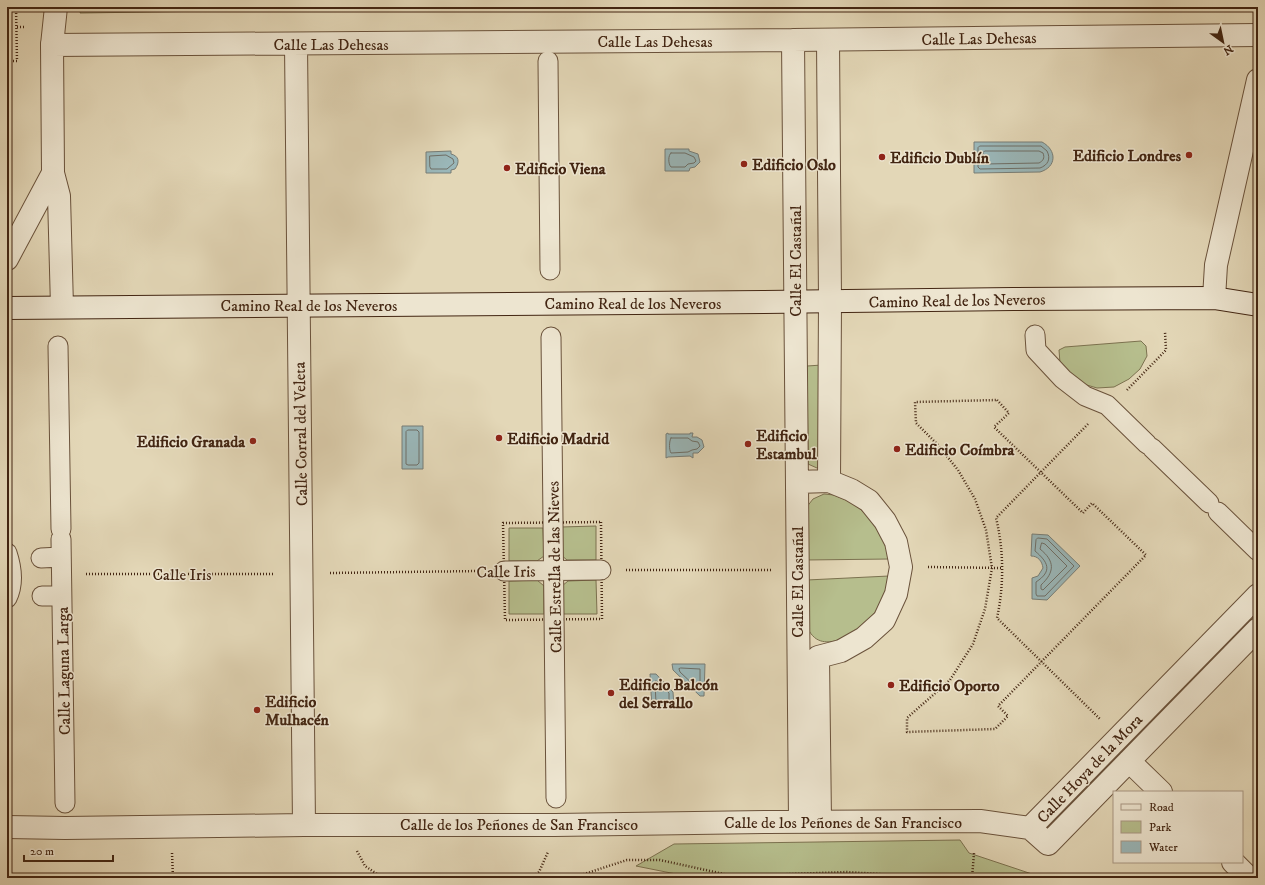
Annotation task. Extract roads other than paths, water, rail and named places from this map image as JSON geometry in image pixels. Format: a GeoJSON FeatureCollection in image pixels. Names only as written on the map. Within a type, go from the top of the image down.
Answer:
{"type":"FeatureCollection","features":[{"type":"Feature","properties":{"kind":"street"},"geometry":{"type":"LineString","coordinates":[[56,7],[52,46],[53,173],[58,196],[62,307]]}},
{"type":"Feature","properties":{"kind":"street","name":"Calle Las Dehesas"},"geometry":{"type":"LineString","coordinates":[[52,46],[1258,35]]}},
{"type":"Feature","properties":{"kind":"street","name":"Calle El Castañal"},"geometry":{"type":"LineString","coordinates":[[793,40],[797,482],[808,658],[810,821]]}},
{"type":"Feature","properties":{"kind":"street"},"geometry":{"type":"LineString","coordinates":[[828,40],[830,301],[829,482]]}},
{"type":"Feature","properties":{"kind":"street","name":"Calle Corral del Veleta"},"geometry":{"type":"LineString","coordinates":[[296,44],[304,825]]}},
{"type":"Feature","properties":{"kind":"street"},"geometry":{"type":"LineString","coordinates":[[548,61],[550,270]]}},
{"type":"Feature","properties":{"kind":"street"},"geometry":{"type":"LineString","coordinates":[[1214,298],[1216,265],[1258,80]]}},
{"type":"Feature","properties":{"kind":"street"},"geometry":{"type":"LineString","coordinates":[[7,259],[53,173]]}},
{"type":"Feature","properties":{"kind":"street","name":"Camino Real de los Neveros"},"geometry":{"type":"LineString","coordinates":[[7,308],[1214,298],[1258,305]]}},
{"type":"Feature","properties":{"kind":"street"},"geometry":{"type":"LineString","coordinates":[[1035,334],[1036,350],[1063,379],[1085,396],[1107,404],[1258,551]]}},
{"type":"Feature","properties":{"kind":"street","name":"Calle Estrella de las Nieves"},"geometry":{"type":"LineString","coordinates":[[551,337],[556,798]]}},
{"type":"Feature","properties":{"kind":"street","name":"Calle Laguna Larga"},"geometry":{"type":"LineString","coordinates":[[58,346],[65,803]]}},
{"type":"Feature","properties":{"kind":"street","name":"Calle El Castañal"},"geometry":{"type":"LineString","coordinates":[[797,482],[829,482],[850,490],[869,501],[885,521],[896,542],[901,567],[896,594],[884,620],[864,638],[841,651],[808,658]]}},
{"type":"Feature","properties":{"kind":"street"},"geometry":{"type":"LineString","coordinates":[[41,558],[61,542]]}},
{"type":"Feature","properties":{"kind":"street"},"geometry":{"type":"LineString","coordinates":[[7,553],[11,568],[12,582],[7,598]]}},
{"type":"Feature","properties":{"kind":"street","name":"Calle Iris"},"geometry":{"type":"LineString","coordinates":[[500,571],[605,570]]}},
{"type":"Feature","properties":{"kind":"street","name":"Calle Hoya de la Mora"},"geometry":{"type":"LineString","coordinates":[[1258,595],[1030,828],[1048,844],[1258,629]]}},
{"type":"Feature","properties":{"kind":"street"},"geometry":{"type":"LineString","coordinates":[[42,596],[61,596]]}},
{"type":"Feature","properties":{"kind":"street"},"geometry":{"type":"LineString","coordinates":[[1129,761],[1160,791]]}},
{"type":"Feature","properties":{"kind":"street","name":"Calle de los Peñones de San Francisco"},"geometry":{"type":"LineString","coordinates":[[7,827],[65,828],[304,825],[547,825],[810,821],[980,821],[1030,828]]}},
{"type":"Feature","properties":{"kind":"street"},"geometry":{"type":"LineString","coordinates":[[1234,863],[1249,878]]}},
{"type":"Feature","properties":{"kind":"water"},"geometry":{"type":"Polygon","coordinates":[[[974,142],[1042,142],[1050,149],[1053,158],[1050,166],[1046,170],[1040,172],[974,173],[974,142]]]}},
{"type":"Feature","properties":{"kind":"water"},"geometry":{"type":"Polygon","coordinates":[[[665,149],[689,149],[689,151],[698,154],[700,162],[695,167],[690,168],[689,171],[665,171],[665,149]]]}},
{"type":"Feature","properties":{"kind":"water"},"geometry":{"type":"Polygon","coordinates":[[[451,151],[451,154],[456,156],[458,162],[455,169],[451,170],[451,173],[426,173],[426,152],[451,151]]]}},
{"type":"Feature","properties":{"kind":"water"},"geometry":{"type":"Polygon","coordinates":[[[402,426],[423,426],[423,469],[402,469],[402,426]]]}},
{"type":"Feature","properties":{"kind":"water"},"geometry":{"type":"Polygon","coordinates":[[[693,433],[692,437],[697,437],[702,440],[704,447],[698,453],[693,453],[693,458],[690,456],[666,458],[666,434],[693,433]]]}},
{"type":"Feature","properties":{"kind":"water"},"geometry":{"type":"Polygon","coordinates":[[[1032,534],[1048,535],[1080,566],[1047,600],[1032,599],[1032,578],[1038,576],[1043,568],[1039,559],[1031,556],[1032,534]]]}},
{"type":"Feature","properties":{"kind":"water"},"geometry":{"type":"Polygon","coordinates":[[[672,664],[705,664],[704,696],[700,696],[673,670],[672,664]]]}},
{"type":"Feature","properties":{"kind":"water"},"geometry":{"type":"Polygon","coordinates":[[[650,674],[656,674],[673,692],[674,707],[652,709],[650,674]]]}},
{"type":"Feature","properties":{"kind":"place","name":"Edificio Londres"},"geometry":{"type":"Point","coordinates":[1189,155]}},
{"type":"Feature","properties":{"kind":"place","name":"Edificio Dublín"},"geometry":{"type":"Point","coordinates":[882,157]}},
{"type":"Feature","properties":{"kind":"place","name":"Edificio Oslo"},"geometry":{"type":"Point","coordinates":[744,164]}},
{"type":"Feature","properties":{"kind":"place","name":"Edificio Viena"},"geometry":{"type":"Point","coordinates":[507,168]}},
{"type":"Feature","properties":{"kind":"place","name":"Edificio Madrid"},"geometry":{"type":"Point","coordinates":[499,438]}},
{"type":"Feature","properties":{"kind":"place","name":"Edificio Granada"},"geometry":{"type":"Point","coordinates":[253,441]}},
{"type":"Feature","properties":{"kind":"place","name":"Edificio Estambul"},"geometry":{"type":"Point","coordinates":[748,444]}},
{"type":"Feature","properties":{"kind":"place","name":"Edificio Coímbra"},"geometry":{"type":"Point","coordinates":[897,449]}},
{"type":"Feature","properties":{"kind":"place","name":"Edificio Oporto"},"geometry":{"type":"Point","coordinates":[891,685]}},
{"type":"Feature","properties":{"kind":"place","name":"Edificio Balcón del Serrallo"},"geometry":{"type":"Point","coordinates":[611,693]}},
{"type":"Feature","properties":{"kind":"place","name":"Edificio Mulhacén"},"geometry":{"type":"Point","coordinates":[257,710]}}]}
